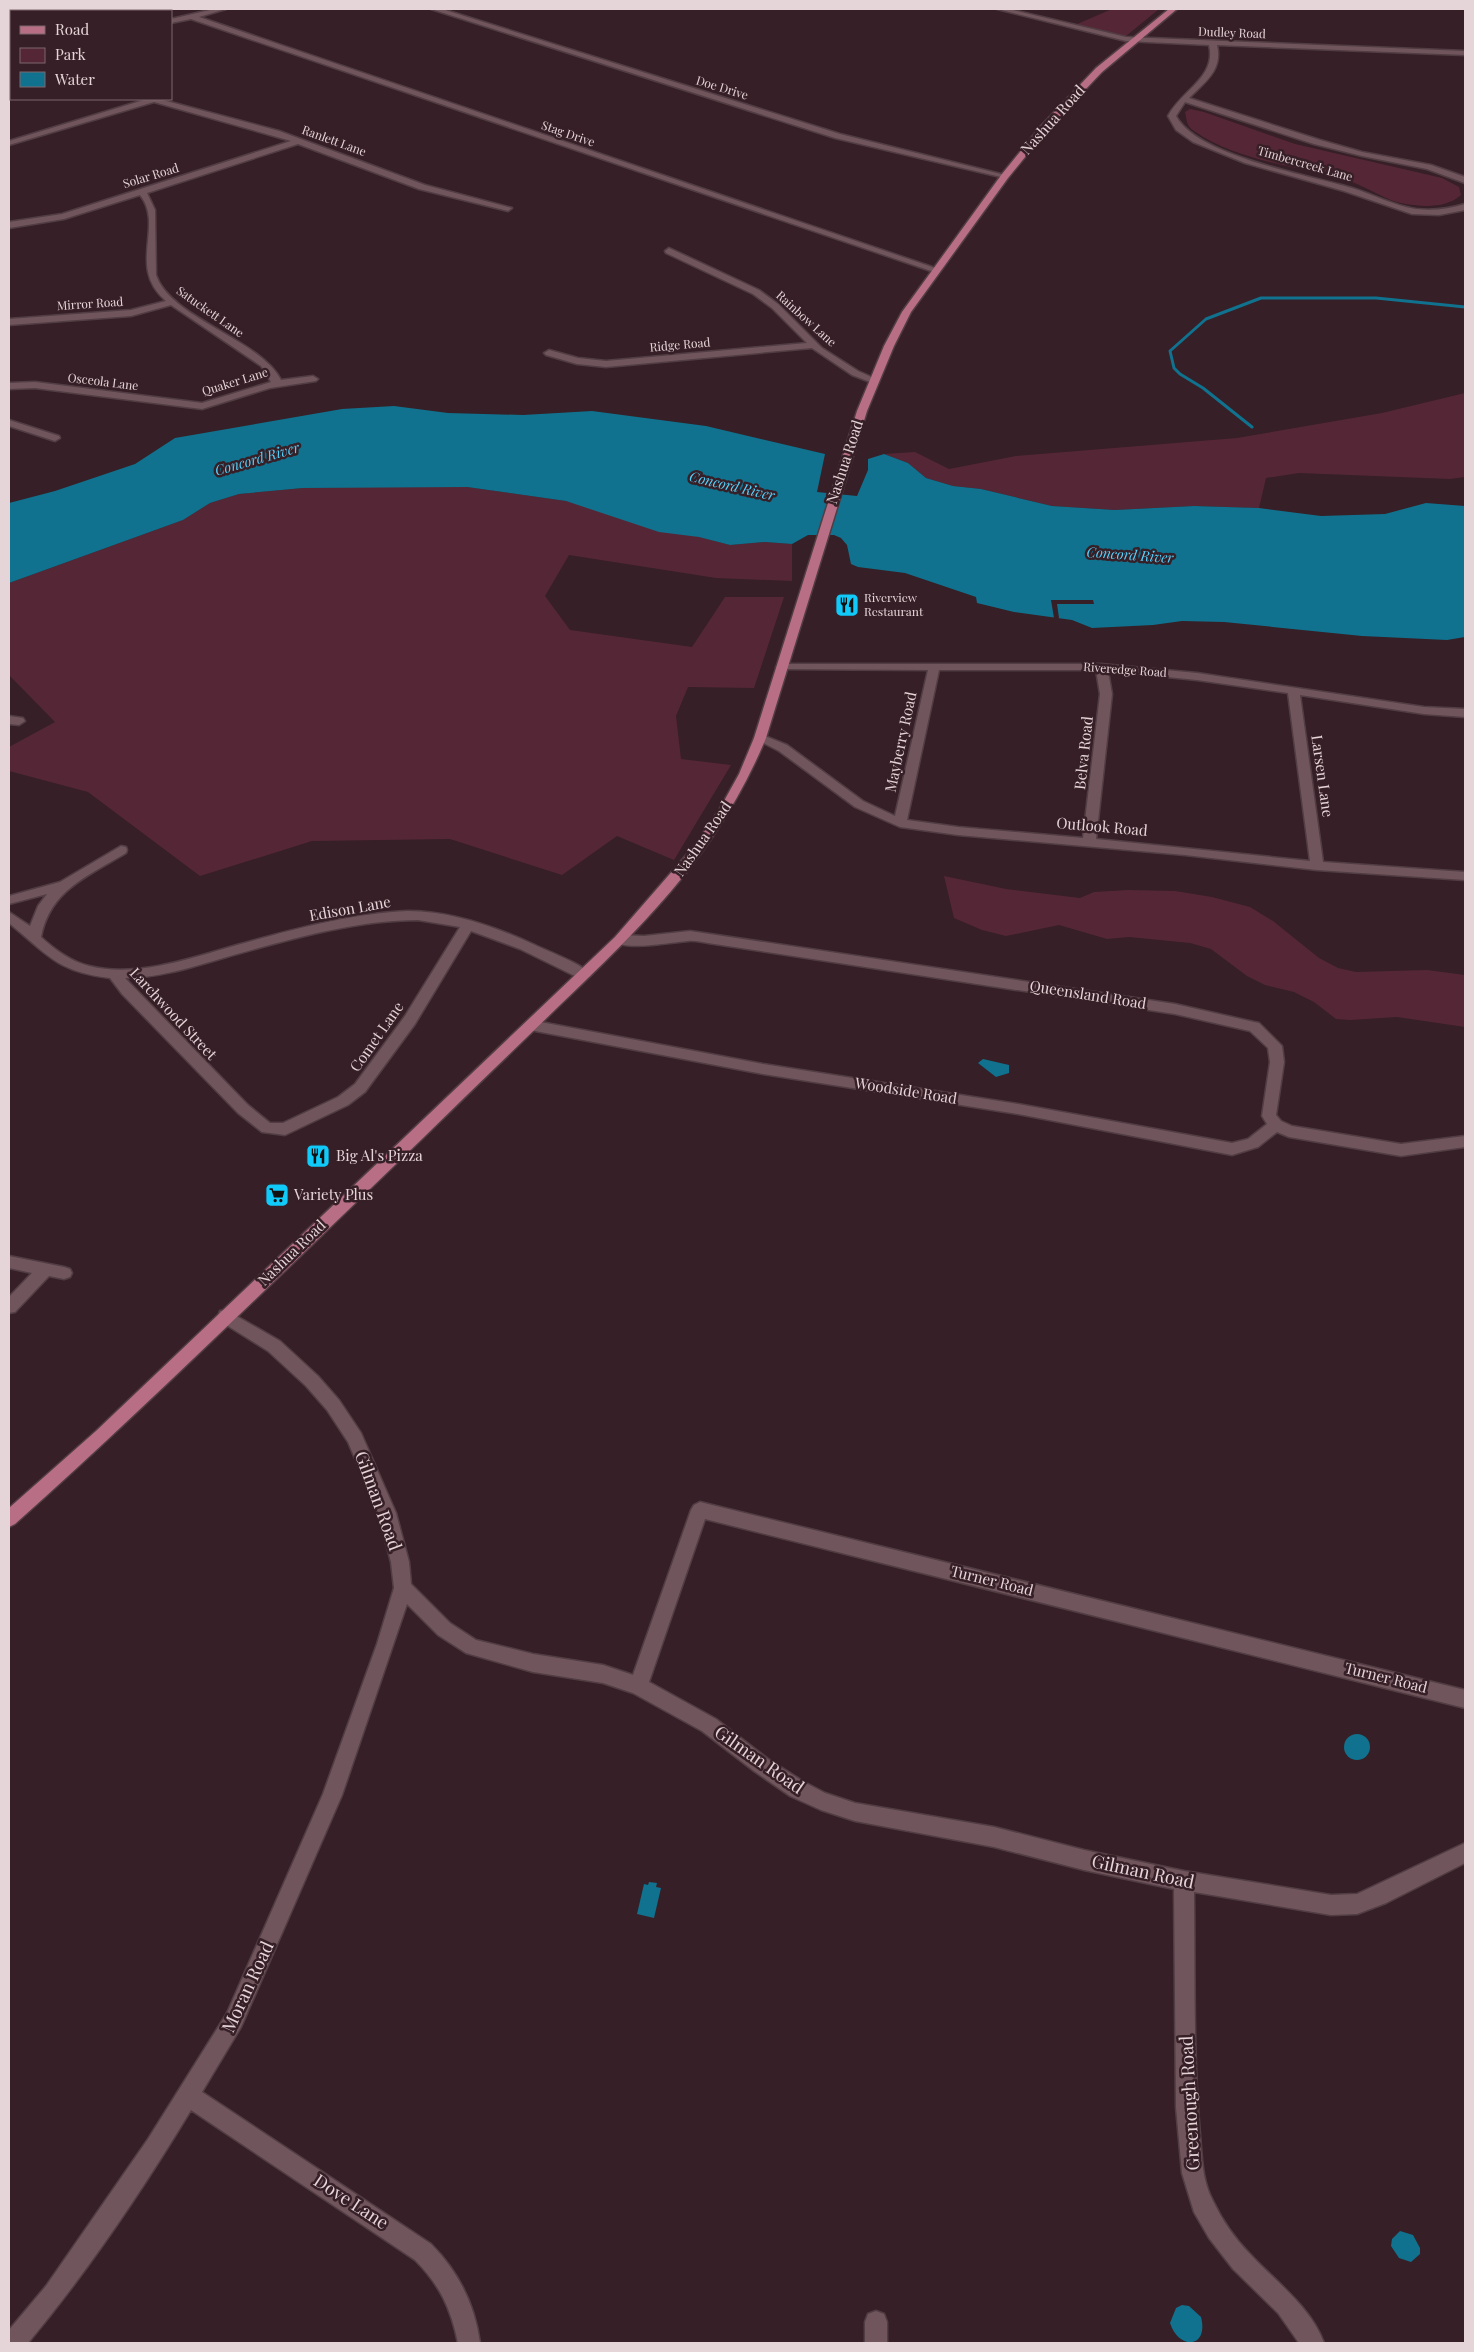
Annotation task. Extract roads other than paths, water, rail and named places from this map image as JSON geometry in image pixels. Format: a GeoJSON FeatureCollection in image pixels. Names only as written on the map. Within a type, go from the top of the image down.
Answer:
{"type":"FeatureCollection","features":[{"type":"Feature","properties":{"kind":"main road","name":"Nashua Road"},"geometry":{"type":"LineString","coordinates":[[9,1519],[102,1436],[584,975],[620,940],[681,873],[713,830],[736,792],[760,738],[819,543],[874,380],[907,312],[1005,176],[1070,100],[1172,9]]}},
{"type":"Feature","properties":{"kind":"street"},"geometry":{"type":"LineString","coordinates":[[172,21],[222,9]]}},
{"type":"Feature","properties":{"kind":"street","name":"Doe Drive"},"geometry":{"type":"LineString","coordinates":[[435,9],[845,138],[1005,176]]}},
{"type":"Feature","properties":{"kind":"street","name":"Dudley Road"},"geometry":{"type":"LineString","coordinates":[[1001,9],[1069,27],[1136,40],[1465,53]]}},
{"type":"Feature","properties":{"kind":"street","name":"Stag Drive"},"geometry":{"type":"LineString","coordinates":[[193,17],[937,270]]}},
{"type":"Feature","properties":{"kind":"street","name":"Timbercreek Lane"},"geometry":{"type":"LineString","coordinates":[[1214,44],[1214,65],[1172,116],[1175,127],[1186,136],[1234,156],[1347,189],[1412,211],[1440,212],[1465,207]]}},
{"type":"Feature","properties":{"kind":"street"},"geometry":{"type":"LineString","coordinates":[[9,143],[131,108],[150,100]]}},
{"type":"Feature","properties":{"kind":"street","name":"Ranlett Lane"},"geometry":{"type":"LineString","coordinates":[[156,100],[299,141],[415,185],[508,208]]}},
{"type":"Feature","properties":{"kind":"street","name":"Timbercreek Lane"},"geometry":{"type":"LineString","coordinates":[[1184,100],[1266,128],[1364,155],[1443,171],[1465,180]]}},
{"type":"Feature","properties":{"kind":"street","name":"Solar Road"},"geometry":{"type":"LineString","coordinates":[[9,225],[52,219],[277,150],[299,141]]}},
{"type":"Feature","properties":{"kind":"street","name":"Satuckett Lane"},"geometry":{"type":"LineString","coordinates":[[142,192],[150,202],[154,282],[172,302],[264,364],[272,373],[276,383]]}},
{"type":"Feature","properties":{"kind":"street","name":"Rainbow Lane"},"geometry":{"type":"LineString","coordinates":[[669,251],[756,292],[774,306],[814,345],[856,373],[874,380]]}},
{"type":"Feature","properties":{"kind":"street","name":"Mirror Road"},"geometry":{"type":"LineString","coordinates":[[9,322],[131,313],[172,302]]}},
{"type":"Feature","properties":{"kind":"street","name":"Ridge Road"},"geometry":{"type":"LineString","coordinates":[[549,353],[577,361],[606,364],[814,345]]}},
{"type":"Feature","properties":{"kind":"street","name":"Quaker Lane"},"geometry":{"type":"LineString","coordinates":[[195,405],[216,403],[276,383],[313,379]]}},
{"type":"Feature","properties":{"kind":"street","name":"Osceola Lane"},"geometry":{"type":"LineString","coordinates":[[9,386],[35,385],[195,405]]}},
{"type":"Feature","properties":{"kind":"street"},"geometry":{"type":"LineString","coordinates":[[9,423],[22,426],[44,437],[55,438]]}},
{"type":"Feature","properties":{"kind":"street","name":"Riveredge Road"},"geometry":{"type":"LineString","coordinates":[[782,667],[1101,667],[1151,670],[1428,713],[1465,713]]}},
{"type":"Feature","properties":{"kind":"street","name":"Belva Road"},"geometry":{"type":"LineString","coordinates":[[1090,842],[1106,694],[1101,667]]}},
{"type":"Feature","properties":{"kind":"street","name":"Mayberry Road"},"geometry":{"type":"LineString","coordinates":[[900,822],[934,668]]}},
{"type":"Feature","properties":{"kind":"street","name":"Larsen Lane"},"geometry":{"type":"LineString","coordinates":[[1294,692],[1317,866]]}},
{"type":"Feature","properties":{"kind":"street","name":"Outlook Road"},"geometry":{"type":"LineString","coordinates":[[760,738],[783,748],[859,804],[900,822],[958,831],[1090,842],[1317,866],[1465,876]]}},
{"type":"Feature","properties":{"kind":"street"},"geometry":{"type":"LineString","coordinates":[[9,900],[61,886],[121,850]]}},
{"type":"Feature","properties":{"kind":"street"},"geometry":{"type":"LineString","coordinates":[[34,937],[38,914],[61,886]]}},
{"type":"Feature","properties":{"kind":"street","name":"Larchwood Street"},"geometry":{"type":"LineString","coordinates":[[9,916],[56,956],[69,964],[98,973],[115,975],[126,991],[243,1109],[268,1128],[279,1130]]}},
{"type":"Feature","properties":{"kind":"street","name":"Edison Lane"},"geometry":{"type":"LineString","coordinates":[[115,975],[164,969],[294,936],[378,919],[418,916],[467,926],[523,945],[584,975]]}},
{"type":"Feature","properties":{"kind":"street","name":"Comet Lane"},"geometry":{"type":"LineString","coordinates":[[279,1130],[299,1124],[344,1101],[357,1092],[410,1020],[467,926]]}},
{"type":"Feature","properties":{"kind":"street","name":"Queensland Road"},"geometry":{"type":"LineString","coordinates":[[620,940],[644,941],[690,936],[794,949],[877,964],[1175,1009],[1254,1027],[1275,1046],[1277,1062],[1269,1116],[1276,1125]]}},
{"type":"Feature","properties":{"kind":"street","name":"Woodside Road"},"geometry":{"type":"LineString","coordinates":[[530,1025],[763,1069],[1009,1107],[1232,1149],[1253,1143],[1276,1125]]}},
{"type":"Feature","properties":{"kind":"street"},"geometry":{"type":"LineString","coordinates":[[1276,1125],[1289,1131],[1401,1150],[1465,1142]]}},
{"type":"Feature","properties":{"kind":"street"},"geometry":{"type":"LineString","coordinates":[[9,1262],[64,1273]]}},
{"type":"Feature","properties":{"kind":"street"},"geometry":{"type":"LineString","coordinates":[[9,1307],[45,1270]]}},
{"type":"Feature","properties":{"kind":"street","name":"Gilman Road"},"geometry":{"type":"LineString","coordinates":[[226,1316],[274,1346],[333,1405],[355,1438],[387,1513],[400,1562],[403,1588],[444,1629],[472,1647],[533,1663],[611,1676],[638,1686],[709,1725],[797,1789],[838,1808],[994,1838],[1084,1860],[1184,1881],[1310,1903],[1350,1905],[1379,1896],[1465,1853]]}},
{"type":"Feature","properties":{"kind":"street","name":"Turner Road"},"geometry":{"type":"LineString","coordinates":[[638,1686],[700,1510],[1465,1699]]}},
{"type":"Feature","properties":{"kind":"street","name":"Moran Road"},"geometry":{"type":"LineString","coordinates":[[13,2343],[54,2294],[189,2096],[234,2020],[332,1796],[386,1644],[403,1588]]}},
{"type":"Feature","properties":{"kind":"street","name":"Greenough Road"},"geometry":{"type":"LineString","coordinates":[[1184,1881],[1187,2107],[1193,2173],[1202,2204],[1217,2230],[1241,2261],[1286,2305],[1313,2343]]}},
{"type":"Feature","properties":{"kind":"street","name":"Dove Lane"},"geometry":{"type":"LineString","coordinates":[[189,2096],[423,2252],[440,2268],[457,2297],[469,2343]]}},
{"type":"Feature","properties":{"kind":"water","name":"Concord River"},"geometry":{"type":"Polygon","coordinates":[[[394,406],[448,413],[523,415],[592,411],[706,426],[825,454],[817,492],[857,496],[868,470],[868,459],[884,454],[908,463],[926,478],[953,486],[981,489],[1052,506],[1115,510],[1194,506],[1259,508],[1321,516],[1385,514],[1426,503],[1465,506],[1465,637],[1447,640],[1362,636],[1224,622],[1182,621],[1153,625],[1092,628],[1072,620],[1014,612],[977,603],[976,597],[905,573],[858,567],[851,564],[847,545],[841,538],[834,535],[808,535],[792,544],[765,542],[730,545],[699,537],[659,532],[566,501],[467,487],[303,488],[239,494],[210,503],[183,520],[9,583],[9,503],[55,491],[135,464],[175,438],[342,409],[394,406]]]}},
{"type":"Feature","properties":{"kind":"water"},"geometry":{"type":"Polygon","coordinates":[[[983,1059],[1009,1065],[1009,1073],[996,1077],[978,1063],[983,1059]]]}},
{"type":"Feature","properties":{"kind":"water"},"geometry":{"type":"Polygon","coordinates":[[[1357,1734],[1366,1738],[1370,1747],[1366,1756],[1357,1760],[1348,1756],[1344,1747],[1348,1738],[1357,1734]]]}},
{"type":"Feature","properties":{"kind":"water"},"geometry":{"type":"Polygon","coordinates":[[[649,1882],[657,1883],[656,1887],[661,1888],[654,1918],[637,1914],[644,1884],[648,1885],[649,1882]]]}},
{"type":"Feature","properties":{"kind":"water"},"geometry":{"type":"Polygon","coordinates":[[[1400,2231],[1413,2235],[1420,2248],[1420,2254],[1411,2262],[1399,2258],[1391,2246],[1392,2239],[1400,2231]]]}},
{"type":"Feature","properties":{"kind":"water"},"geometry":{"type":"Polygon","coordinates":[[[1182,2305],[1189,2306],[1201,2317],[1201,2335],[1192,2342],[1186,2342],[1180,2338],[1174,2332],[1170,2323],[1176,2308],[1182,2305]]]}},
{"type":"Feature","properties":{"kind":"waterway"},"geometry":{"type":"LineString","coordinates":[[1252,427],[1203,388],[1180,374],[1174,368],[1170,351],[1206,319],[1261,298],[1376,298],[1465,307]]}},
{"type":"Feature","properties":{"kind":"place","name":"Riverview Restaurant"},"geometry":{"type":"Point","coordinates":[847,605]}},
{"type":"Feature","properties":{"kind":"place","name":"Big Al's Pizza"},"geometry":{"type":"Point","coordinates":[318,1156]}},
{"type":"Feature","properties":{"kind":"place","name":"Variety Plus"},"geometry":{"type":"Point","coordinates":[277,1195]}}]}
